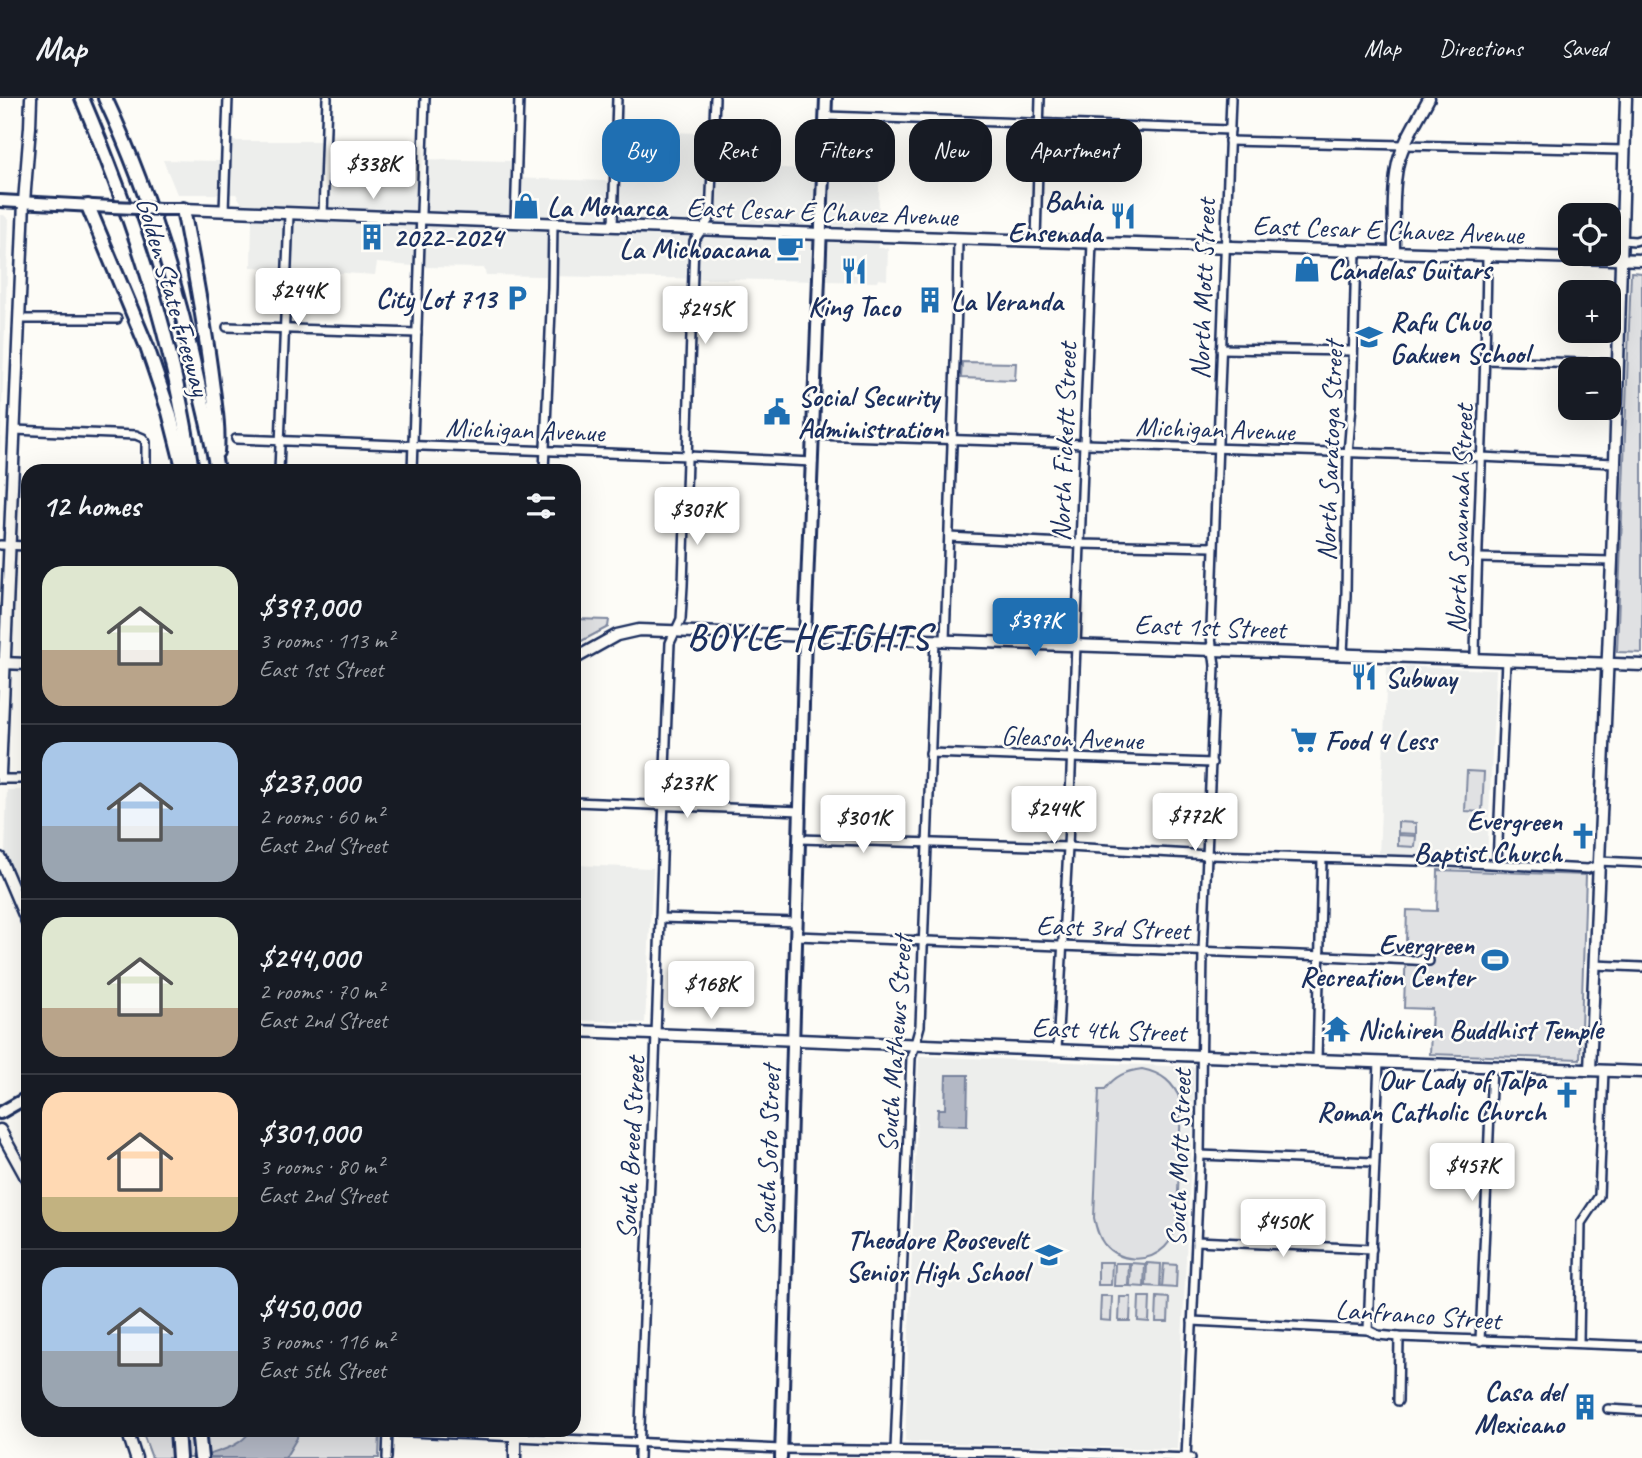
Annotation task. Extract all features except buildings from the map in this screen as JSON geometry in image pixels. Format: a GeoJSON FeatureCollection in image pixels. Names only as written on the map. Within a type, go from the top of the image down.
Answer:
{"type":"FeatureCollection","features":[{"type":"Feature","properties":{"kind":"highway","name":"Golden State Freeway"},"geometry":{"type":"LineString","coordinates":[[82,98],[133,226],[151,282],[164,329],[191,464]]}},
{"type":"Feature","properties":{"kind":"highway","name":"Golden State Freeway"},"geometry":{"type":"LineString","coordinates":[[105,98],[135,166],[158,231],[186,327],[215,464]]}},
{"type":"Feature","properties":{"kind":"highway"},"geometry":{"type":"LineString","coordinates":[[88,206],[147,347],[169,412],[182,464]]}},
{"type":"Feature","properties":{"kind":"highway"},"geometry":{"type":"LineString","coordinates":[[183,209],[208,346],[219,435],[216,464]]}},
{"type":"Feature","properties":{"kind":"highway"},"geometry":{"type":"LineString","coordinates":[[178,1437],[179,1458]]}},
{"type":"Feature","properties":{"kind":"highway"},"geometry":{"type":"LineString","coordinates":[[199,1437],[201,1458]]}},
{"type":"Feature","properties":{"kind":"main road","name":"South Soto Street"},"geometry":{"type":"LineString","coordinates":[[781,1453],[796,936],[826,98]]}},
{"type":"Feature","properties":{"kind":"main road","name":"East Cesar E Chavez Avenue"},"geometry":{"type":"LineString","coordinates":[[0,201],[183,209]]}},
{"type":"Feature","properties":{"kind":"main road"},"geometry":{"type":"LineString","coordinates":[[0,1113],[21,1101]]}},
{"type":"Feature","properties":{"kind":"street"},"geometry":{"type":"LineString","coordinates":[[21,778],[0,776],[5,545],[14,430],[31,98]]}},
{"type":"Feature","properties":{"kind":"street"},"geometry":{"type":"LineString","coordinates":[[224,211],[228,98]]}},
{"type":"Feature","properties":{"kind":"street"},"geometry":{"type":"LineString","coordinates":[[323,215],[327,98]]}},
{"type":"Feature","properties":{"kind":"street"},"geometry":{"type":"LineString","coordinates":[[412,464],[425,98]]}},
{"type":"Feature","properties":{"kind":"street"},"geometry":{"type":"LineString","coordinates":[[515,222],[519,98]]}},
{"type":"Feature","properties":{"kind":"street"},"geometry":{"type":"LineString","coordinates":[[613,226],[617,98]]}},
{"type":"Feature","properties":{"kind":"street","name":"South Breed Street"},"geometry":{"type":"LineString","coordinates":[[639,1458],[670,643],[681,619],[694,241],[710,218],[715,98]]}},
{"type":"Feature","properties":{"kind":"street"},"geometry":{"type":"LineString","coordinates":[[1040,98],[1040,119]]}},
{"type":"Feature","properties":{"kind":"street","name":"North Mott Street"},"geometry":{"type":"LineString","coordinates":[[1214,649],[1210,639],[1231,98]]}},
{"type":"Feature","properties":{"kind":"street"},"geometry":{"type":"LineString","coordinates":[[1394,252],[1395,182],[1398,163],[1404,145],[1429,98]]}},
{"type":"Feature","properties":{"kind":"street"},"geometry":{"type":"LineString","coordinates":[[1621,259],[1626,98]]}},
{"type":"Feature","properties":{"kind":"street"},"geometry":{"type":"LineString","coordinates":[[825,116],[1006,123]]}},
{"type":"Feature","properties":{"kind":"street"},"geometry":{"type":"LineString","coordinates":[[1142,127],[1230,130]]}},
{"type":"Feature","properties":{"kind":"street"},"geometry":{"type":"LineString","coordinates":[[1229,141],[1624,150]]}},
{"type":"Feature","properties":{"kind":"street"},"geometry":{"type":"LineString","coordinates":[[1036,240],[1038,182]]}},
{"type":"Feature","properties":{"kind":"street","name":"East Cesar E Chavez Avenue"},"geometry":{"type":"LineString","coordinates":[[183,209],[821,234],[1558,257]]}},
{"type":"Feature","properties":{"kind":"street"},"geometry":{"type":"LineString","coordinates":[[279,464],[289,214]]}},
{"type":"Feature","properties":{"kind":"street"},"geometry":{"type":"LineString","coordinates":[[544,464],[552,224]]}},
{"type":"Feature","properties":{"kind":"street","name":"South Mathews Street"},"geometry":{"type":"LineString","coordinates":[[895,1450],[911,1058],[920,1026],[930,753],[949,537],[958,238]]}},
{"type":"Feature","properties":{"kind":"street"},"geometry":{"type":"LineString","coordinates":[[1622,240],[1642,239]]}},
{"type":"Feature","properties":{"kind":"street","name":"North Fickett Street"},"geometry":{"type":"LineString","coordinates":[[1057,1050],[1093,242]]}},
{"type":"Feature","properties":{"kind":"street","name":"North Saratoga Street"},"geometry":{"type":"LineString","coordinates":[[1343,653],[1356,251]]}},
{"type":"Feature","properties":{"kind":"street","name":"North Savannah Street"},"geometry":{"type":"LineString","coordinates":[[1475,659],[1488,255]]}},
{"type":"Feature","properties":{"kind":"street","name":"East Cesar E Chavez Avenue"},"geometry":{"type":"LineString","coordinates":[[1621,259],[1642,260]]}},
{"type":"Feature","properties":{"kind":"street"},"geometry":{"type":"LineString","coordinates":[[1618,357],[1621,266]]}},
{"type":"Feature","properties":{"kind":"street"},"geometry":{"type":"LineString","coordinates":[[19,319],[117,319]]}},
{"type":"Feature","properties":{"kind":"street"},"geometry":{"type":"LineString","coordinates":[[227,327],[417,333]]}},
{"type":"Feature","properties":{"kind":"street"},"geometry":{"type":"LineString","coordinates":[[1220,349],[1353,351]]}},
{"type":"Feature","properties":{"kind":"street"},"geometry":{"type":"LineString","coordinates":[[1486,360],[1558,362]]}},
{"type":"Feature","properties":{"kind":"street"},"geometry":{"type":"LineString","coordinates":[[1590,1070],[1616,420]]}},
{"type":"Feature","properties":{"kind":"street"},"geometry":{"type":"LineString","coordinates":[[14,430],[136,435],[146,442],[146,464]]}},
{"type":"Feature","properties":{"kind":"street","name":"Michigan Avenue"},"geometry":{"type":"LineString","coordinates":[[814,435],[1614,463]]}},
{"type":"Feature","properties":{"kind":"street","name":"Michigan Avenue"},"geometry":{"type":"LineString","coordinates":[[236,439],[813,462]]}},
{"type":"Feature","properties":{"kind":"street"},"geometry":{"type":"LineString","coordinates":[[949,537],[1213,547]]}},
{"type":"Feature","properties":{"kind":"street"},"geometry":{"type":"LineString","coordinates":[[1479,558],[1612,561]]}},
{"type":"Feature","properties":{"kind":"street","name":"East 1st Street"},"geometry":{"type":"LineString","coordinates":[[581,655],[624,633],[639,630],[1642,665]]}},
{"type":"Feature","properties":{"kind":"street","name":"South Mott Street"},"geometry":{"type":"LineString","coordinates":[[1188,1458],[1200,1155],[1203,951],[1209,855],[1214,649]]}},
{"type":"Feature","properties":{"kind":"street"},"geometry":{"type":"LineString","coordinates":[[1497,864],[1506,660]]}},
{"type":"Feature","properties":{"kind":"street"},"geometry":{"type":"LineString","coordinates":[[3,663],[21,664]]}},
{"type":"Feature","properties":{"kind":"street","name":"Gleason Avenue"},"geometry":{"type":"LineString","coordinates":[[930,753],[1212,763]]}},
{"type":"Feature","properties":{"kind":"street"},"geometry":{"type":"LineString","coordinates":[[581,802],[801,811]]}},
{"type":"Feature","properties":{"kind":"street"},"geometry":{"type":"LineString","coordinates":[[800,839],[1588,869],[1598,863],[1642,863]]}},
{"type":"Feature","properties":{"kind":"street"},"geometry":{"type":"LineString","coordinates":[[0,858],[21,908]]}},
{"type":"Feature","properties":{"kind":"street"},"geometry":{"type":"LineString","coordinates":[[1317,1060],[1322,859]]}},
{"type":"Feature","properties":{"kind":"street"},"geometry":{"type":"LineString","coordinates":[[660,918],[797,922]]}},
{"type":"Feature","properties":{"kind":"street","name":"East 3rd Street"},"geometry":{"type":"LineString","coordinates":[[796,936],[1429,961]]}},
{"type":"Feature","properties":{"kind":"street"},"geometry":{"type":"LineString","coordinates":[[1594,965],[1642,967]]}},
{"type":"Feature","properties":{"kind":"street","name":"East 4th Street"},"geometry":{"type":"LineString","coordinates":[[581,1031],[1642,1072]]}},
{"type":"Feature","properties":{"kind":"street"},"geometry":{"type":"LineString","coordinates":[[1368,1331],[1379,1062]]}},
{"type":"Feature","properties":{"kind":"street"},"geometry":{"type":"LineString","coordinates":[[1480,1340],[1492,1066]]}},
{"type":"Feature","properties":{"kind":"street"},"geometry":{"type":"LineString","coordinates":[[1579,1343],[1581,1223],[1599,1196],[1604,1070]]}},
{"type":"Feature","properties":{"kind":"street"},"geometry":{"type":"LineString","coordinates":[[0,1130],[21,1168]]}},
{"type":"Feature","properties":{"kind":"street"},"geometry":{"type":"LineString","coordinates":[[1200,1155],[1373,1162]]}},
{"type":"Feature","properties":{"kind":"street"},"geometry":{"type":"LineString","coordinates":[[1196,1241],[1372,1249]]}},
{"type":"Feature","properties":{"kind":"street","name":"Lanfranco Street"},"geometry":{"type":"LineString","coordinates":[[1192,1321],[1368,1331],[1399,1337],[1642,1346]]}},
{"type":"Feature","properties":{"kind":"street"},"geometry":{"type":"LineString","coordinates":[[1398,1401],[1399,1337]]}},
{"type":"Feature","properties":{"kind":"street"},"geometry":{"type":"LineString","coordinates":[[1608,1409],[1642,1411]]}},
{"type":"Feature","properties":{"kind":"street"},"geometry":{"type":"LineString","coordinates":[[129,1437],[136,1458]]}},
{"type":"Feature","properties":{"kind":"street"},"geometry":{"type":"LineString","coordinates":[[387,1458],[388,1437]]}},
{"type":"Feature","properties":{"kind":"street"},"geometry":{"type":"LineString","coordinates":[[514,1458],[515,1437]]}},
{"type":"Feature","properties":{"kind":"street"},"geometry":{"type":"LineString","coordinates":[[557,1437],[781,1453],[895,1450],[1188,1458]]}},
{"type":"Feature","properties":{"kind":"shaded area"},"geometry":{"type":"Polygon","coordinates":[[[680,132],[694,133],[694,182],[781,182],[781,168],[795,169],[795,182],[879,182],[878,248],[888,248],[887,280],[878,279],[877,282],[486,275],[484,268],[377,263],[375,275],[251,267],[252,220],[236,194],[177,194],[163,160],[219,161],[220,141],[330,141],[331,157],[510,161],[510,178],[680,182],[680,132]]]}},
{"type":"Feature","properties":{"kind":"shaded area"},"geometry":{"type":"Polygon","coordinates":[[[0,215],[9,220],[0,461],[0,215]]]}},
{"type":"Feature","properties":{"kind":"shaded area"},"geometry":{"type":"Polygon","coordinates":[[[1631,272],[1642,273],[1642,653],[1617,652],[1631,272]]]}},
{"type":"Feature","properties":{"kind":"shaded area"},"geometry":{"type":"Polygon","coordinates":[[[962,362],[1016,363],[1015,380],[961,378],[962,362]]]}},
{"type":"Feature","properties":{"kind":"shaded area"},"geometry":{"type":"Polygon","coordinates":[[[581,619],[609,620],[608,627],[581,641],[581,619]]]}},
{"type":"Feature","properties":{"kind":"shaded area"},"geometry":{"type":"Polygon","coordinates":[[[1387,666],[1496,670],[1487,859],[1379,856],[1387,666]]]}},
{"type":"Feature","properties":{"kind":"shaded area"},"geometry":{"type":"Polygon","coordinates":[[[1467,771],[1484,772],[1482,812],[1465,811],[1467,771]]]}},
{"type":"Feature","properties":{"kind":"shaded area"},"geometry":{"type":"Polygon","coordinates":[[[7,790],[21,790],[21,888],[5,853],[7,790]]]}},
{"type":"Feature","properties":{"kind":"shaded area"},"geometry":{"type":"Polygon","coordinates":[[[1398,822],[1416,823],[1416,834],[1398,833],[1398,822]]]}},
{"type":"Feature","properties":{"kind":"shaded area"},"geometry":{"type":"Polygon","coordinates":[[[1398,835],[1416,836],[1415,847],[1398,846],[1398,835]]]}},
{"type":"Feature","properties":{"kind":"shaded area"},"geometry":{"type":"Polygon","coordinates":[[[581,865],[653,868],[645,1023],[581,1020],[581,865]]]}},
{"type":"Feature","properties":{"kind":"shaded area","name":"Evergreen Recreation Center"},"geometry":{"type":"Polygon","coordinates":[[[1438,870],[1586,875],[1580,1059],[1430,1054],[1432,1009],[1404,1008],[1407,910],[1437,911],[1438,870]]]}},
{"type":"Feature","properties":{"kind":"shaded area","name":"Theodore Roosevelt Senior High School"},"geometry":{"type":"Polygon","coordinates":[[[919,1056],[1195,1067],[1177,1449],[905,1442],[919,1056]]]}},
{"type":"Feature","properties":{"kind":"shaded area"},"geometry":{"type":"Polygon","coordinates":[[[1142,1069],[1166,1079],[1181,1101],[1177,1222],[1165,1247],[1150,1256],[1134,1259],[1117,1254],[1104,1244],[1094,1218],[1099,1089],[1105,1089],[1121,1075],[1142,1069]]]}},
{"type":"Feature","properties":{"kind":"shaded area"},"geometry":{"type":"Polygon","coordinates":[[[946,1075],[968,1075],[967,1126],[937,1125],[938,1109],[945,1109],[946,1075]]]}},
{"type":"Feature","properties":{"kind":"shaded area"},"geometry":{"type":"Polygon","coordinates":[[[1098,1262],[1112,1262],[1111,1285],[1098,1285],[1098,1262]]]}},
{"type":"Feature","properties":{"kind":"shaded area"},"geometry":{"type":"Polygon","coordinates":[[[1115,1263],[1129,1263],[1128,1286],[1114,1286],[1115,1263]]]}},
{"type":"Feature","properties":{"kind":"shaded area"},"geometry":{"type":"Polygon","coordinates":[[[1131,1263],[1145,1264],[1144,1287],[1130,1286],[1131,1263]]]}},
{"type":"Feature","properties":{"kind":"shaded area"},"geometry":{"type":"Polygon","coordinates":[[[1147,1263],[1161,1264],[1160,1287],[1146,1286],[1147,1263]]]}},
{"type":"Feature","properties":{"kind":"shaded area"},"geometry":{"type":"Polygon","coordinates":[[[1164,1264],[1177,1265],[1176,1288],[1162,1287],[1164,1264]]]}},
{"type":"Feature","properties":{"kind":"shaded area"},"geometry":{"type":"Polygon","coordinates":[[[1101,1296],[1112,1296],[1111,1321],[1100,1320],[1101,1296]]]}},
{"type":"Feature","properties":{"kind":"shaded area"},"geometry":{"type":"Polygon","coordinates":[[[1120,1297],[1131,1297],[1130,1321],[1119,1321],[1120,1297]]]}},
{"type":"Feature","properties":{"kind":"shaded area"},"geometry":{"type":"Polygon","coordinates":[[[1139,1297],[1150,1297],[1149,1322],[1138,1321],[1139,1297]]]}},
{"type":"Feature","properties":{"kind":"shaded area"},"geometry":{"type":"Polygon","coordinates":[[[1157,1297],[1169,1298],[1168,1322],[1156,1322],[1157,1297]]]}},
{"type":"Feature","properties":{"kind":"shaded area"},"geometry":{"type":"Polygon","coordinates":[[[144,1437],[380,1437],[379,1458],[152,1458],[144,1437]]]}},
{"type":"Feature","properties":{"kind":"shaded area"},"geometry":{"type":"Polygon","coordinates":[[[245,1437],[297,1437],[285,1458],[199,1458],[245,1437]]]}},
{"type":"Feature","properties":{"kind":"place","name":"La Monarca"},"geometry":{"type":"Point","coordinates":[526,206]}},
{"type":"Feature","properties":{"kind":"place","name":"Bahia Ensenada"},"geometry":{"type":"Point","coordinates":[1123,216]}},
{"type":"Feature","properties":{"kind":"place","name":"2022-2024"},"geometry":{"type":"Point","coordinates":[372,237]}},
{"type":"Feature","properties":{"kind":"place","name":"La Michoacana"},"geometry":{"type":"Point","coordinates":[790,248]}},
{"type":"Feature","properties":{"kind":"place","name":"Candelas Guitars"},"geometry":{"type":"Point","coordinates":[1307,269]}},
{"type":"Feature","properties":{"kind":"place","name":"King Taco"},"geometry":{"type":"Point","coordinates":[854,271]}},
{"type":"Feature","properties":{"kind":"place","name":"City Lot 713"},"geometry":{"type":"Point","coordinates":[517,298]}},
{"type":"Feature","properties":{"kind":"place","name":"La Veranda"},"geometry":{"type":"Point","coordinates":[930,300]}},
{"type":"Feature","properties":{"kind":"place","name":"Rafu Chuo Gakuen School"},"geometry":{"type":"Point","coordinates":[1369,337]}},
{"type":"Feature","properties":{"kind":"place","name":"Social Security Administration"},"geometry":{"type":"Point","coordinates":[777,412]}},
{"type":"Feature","properties":{"kind":"place","name":"Subway"},"geometry":{"type":"Point","coordinates":[1364,677]}},
{"type":"Feature","properties":{"kind":"place","name":"Food 4 Less"},"geometry":{"type":"Point","coordinates":[1304,740]}},
{"type":"Feature","properties":{"kind":"place","name":"Evergreen Baptist Church"},"geometry":{"type":"Point","coordinates":[1583,836]}},
{"type":"Feature","properties":{"kind":"place","name":"Evergreen Recreation Center"},"geometry":{"type":"Point","coordinates":[1495,960]}},
{"type":"Feature","properties":{"kind":"place","name":"Nichiren Buddhist Temple"},"geometry":{"type":"Point","coordinates":[1337,1029]}},
{"type":"Feature","properties":{"kind":"place","name":"Our Lady of Talpa Roman Catholic Church"},"geometry":{"type":"Point","coordinates":[1567,1095]}},
{"type":"Feature","properties":{"kind":"place","name":"Theodore Roosevelt Senior High School"},"geometry":{"type":"Point","coordinates":[1049,1255]}},
{"type":"Feature","properties":{"kind":"place","name":"Casa del Mexicano"},"geometry":{"type":"Point","coordinates":[1585,1407]}},
{"type":"Feature","properties":{"kind":"district","name":"BOYLE HEIGHTS"},"geometry":{"type":"Point","coordinates":[809,637]}}]}
